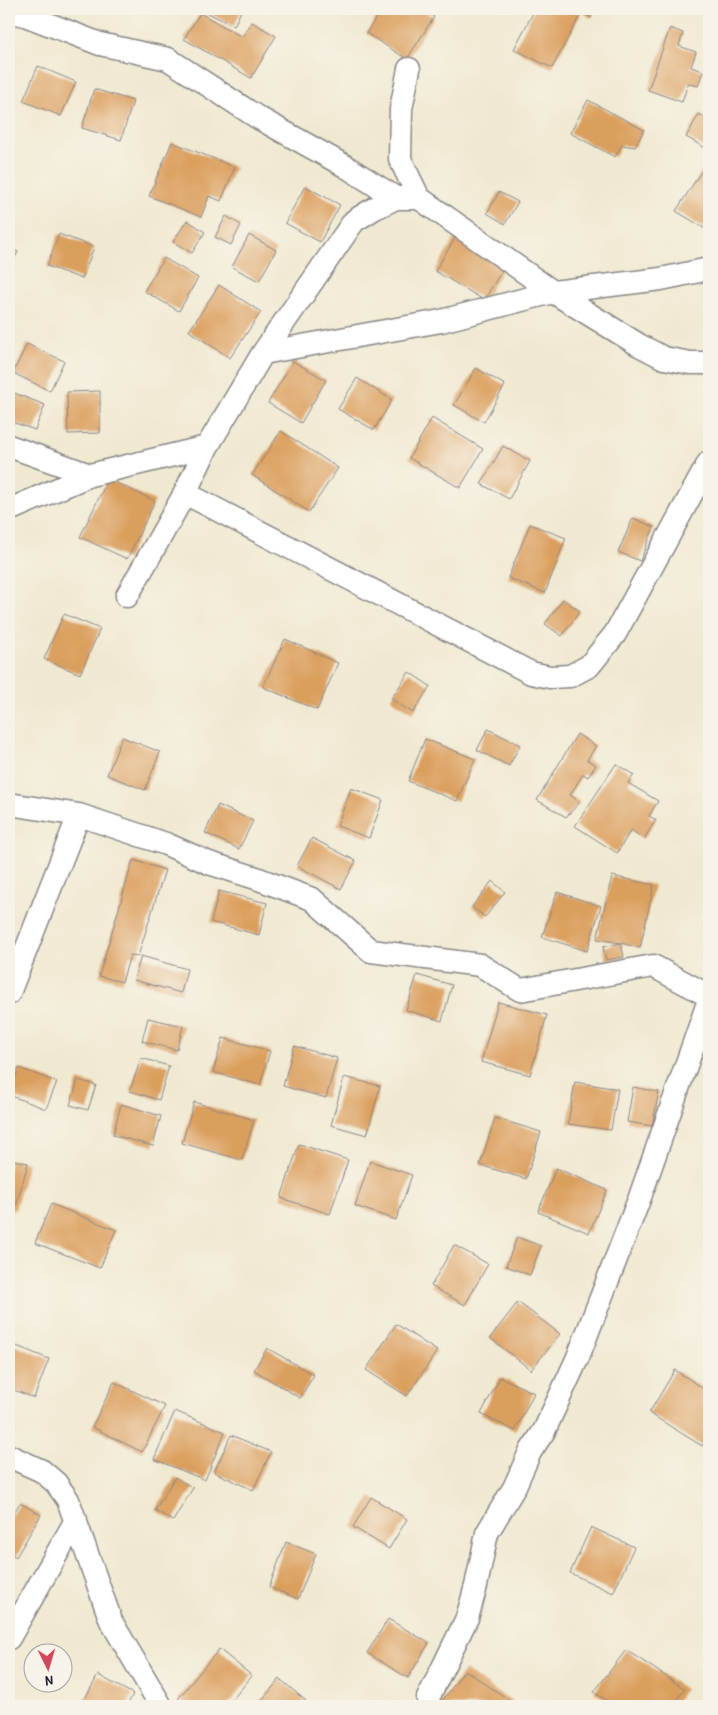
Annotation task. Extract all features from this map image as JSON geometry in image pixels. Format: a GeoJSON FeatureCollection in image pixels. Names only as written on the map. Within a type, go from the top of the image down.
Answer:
{"type":"FeatureCollection","features":[{"type":"Feature","properties":{"kind":"street"},"geometry":{"type":"LineString","coordinates":[[9,12],[25,15],[100,44],[168,59],[257,117],[345,166],[396,198]]}},
{"type":"Feature","properties":{"kind":"street"},"geometry":{"type":"LineString","coordinates":[[409,69],[401,109],[400,159],[419,198],[553,292],[639,345],[664,358],[690,363],[709,363]]}},
{"type":"Feature","properties":{"kind":"street"},"geometry":{"type":"LineString","coordinates":[[127,596],[185,493],[207,447],[263,353],[354,221],[396,198],[419,198]]}},
{"type":"Feature","properties":{"kind":"street"},"geometry":{"type":"LineString","coordinates":[[263,353],[441,321],[553,292],[661,279],[709,269]]}},
{"type":"Feature","properties":{"kind":"street"},"geometry":{"type":"LineString","coordinates":[[9,446],[90,475]]}},
{"type":"Feature","properties":{"kind":"street"},"geometry":{"type":"LineString","coordinates":[[9,510],[90,475],[207,447]]}},
{"type":"Feature","properties":{"kind":"street"},"geometry":{"type":"LineString","coordinates":[[185,493],[531,673],[550,677],[570,676],[589,666],[615,634],[709,462]]}},
{"type":"Feature","properties":{"kind":"street"},"geometry":{"type":"LineString","coordinates":[[9,804],[79,815],[166,844],[209,863],[312,899],[371,951],[480,966],[520,990],[653,966],[709,996]]}},
{"type":"Feature","properties":{"kind":"street"},"geometry":{"type":"LineString","coordinates":[[9,993],[79,815]]}},
{"type":"Feature","properties":{"kind":"street"},"geometry":{"type":"LineString","coordinates":[[428,1706],[428,1698],[467,1618],[476,1586],[486,1533],[514,1488],[530,1452],[544,1431],[578,1357],[640,1197],[709,1000]]}},
{"type":"Feature","properties":{"kind":"street"},"geometry":{"type":"LineString","coordinates":[[9,1456],[42,1471],[56,1483],[68,1500],[111,1621],[161,1706]]}},
{"type":"Feature","properties":{"kind":"street"},"geometry":{"type":"LineString","coordinates":[[9,1638],[76,1520]]}},
{"type":"Feature","properties":{"kind":"building"},"geometry":{"type":"Polygon","coordinates":[[[200,9],[242,9],[234,26],[200,9]]]}},
{"type":"Feature","properties":{"kind":"building"},"geometry":{"type":"Polygon","coordinates":[[[382,9],[421,9],[434,17],[407,59],[366,33],[382,9]]]}},
{"type":"Feature","properties":{"kind":"building"},"geometry":{"type":"Polygon","coordinates":[[[535,9],[571,9],[581,14],[552,68],[514,49],[535,9]]]}},
{"type":"Feature","properties":{"kind":"building"},"geometry":{"type":"Polygon","coordinates":[[[577,9],[596,9],[591,18],[577,9]]]}},
{"type":"Feature","properties":{"kind":"building"},"geometry":{"type":"Polygon","coordinates":[[[200,13],[242,37],[252,22],[276,36],[251,78],[184,39],[200,13]]]}},
{"type":"Feature","properties":{"kind":"building"},"geometry":{"type":"Polygon","coordinates":[[[670,28],[683,33],[679,46],[696,52],[691,67],[703,71],[698,86],[688,83],[682,102],[648,90],[670,28]]]}},
{"type":"Feature","properties":{"kind":"building"},"geometry":{"type":"Polygon","coordinates":[[[38,66],[76,82],[61,116],[23,101],[38,66]]]}},
{"type":"Feature","properties":{"kind":"building"},"geometry":{"type":"Polygon","coordinates":[[[94,89],[133,101],[121,140],[82,128],[94,89]]]}},
{"type":"Feature","properties":{"kind":"building"},"geometry":{"type":"Polygon","coordinates":[[[588,100],[644,130],[635,147],[622,145],[615,157],[570,133],[588,100]]]}},
{"type":"Feature","properties":{"kind":"building"},"geometry":{"type":"Polygon","coordinates":[[[699,114],[709,120],[709,150],[686,137],[699,114]]]}},
{"type":"Feature","properties":{"kind":"building"},"geometry":{"type":"Polygon","coordinates":[[[172,142],[235,167],[221,201],[209,196],[201,217],[149,196],[172,142]]]}},
{"type":"Feature","properties":{"kind":"building"},"geometry":{"type":"Polygon","coordinates":[[[706,164],[709,166],[709,231],[676,211],[706,164]]]}},
{"type":"Feature","properties":{"kind":"building"},"geometry":{"type":"Polygon","coordinates":[[[305,186],[340,205],[320,242],[285,223],[305,186]]]}},
{"type":"Feature","properties":{"kind":"building"},"geometry":{"type":"Polygon","coordinates":[[[499,192],[518,202],[505,224],[487,213],[499,192]]]}},
{"type":"Feature","properties":{"kind":"building"},"geometry":{"type":"Polygon","coordinates":[[[226,216],[241,225],[231,245],[215,237],[226,216]]]}},
{"type":"Feature","properties":{"kind":"building"},"geometry":{"type":"Polygon","coordinates":[[[187,220],[205,232],[192,253],[173,242],[187,220]]]}},
{"type":"Feature","properties":{"kind":"building"},"geometry":{"type":"Polygon","coordinates":[[[59,234],[94,247],[82,279],[47,266],[59,234]]]}},
{"type":"Feature","properties":{"kind":"building"},"geometry":{"type":"Polygon","coordinates":[[[249,235],[276,250],[259,281],[232,267],[249,235]]]}},
{"type":"Feature","properties":{"kind":"building"},"geometry":{"type":"Polygon","coordinates":[[[457,235],[506,264],[484,300],[435,271],[457,235]]]}},
{"type":"Feature","properties":{"kind":"building"},"geometry":{"type":"Polygon","coordinates":[[[9,248],[18,252],[9,269],[9,248]]]}},
{"type":"Feature","properties":{"kind":"building"},"geometry":{"type":"Polygon","coordinates":[[[164,258],[198,278],[179,311],[144,291],[164,258]]]}},
{"type":"Feature","properties":{"kind":"building"},"geometry":{"type":"Polygon","coordinates":[[[219,285],[261,312],[230,358],[189,331],[219,285]]]}},
{"type":"Feature","properties":{"kind":"building"},"geometry":{"type":"Polygon","coordinates":[[[27,344],[64,361],[50,391],[13,373],[27,344]]]}},
{"type":"Feature","properties":{"kind":"building"},"geometry":{"type":"Polygon","coordinates":[[[293,361],[326,380],[301,423],[268,403],[293,361]]]}},
{"type":"Feature","properties":{"kind":"building"},"geometry":{"type":"Polygon","coordinates":[[[476,368],[505,385],[484,422],[454,405],[476,368]]]}},
{"type":"Feature","properties":{"kind":"building"},"geometry":{"type":"Polygon","coordinates":[[[357,378],[392,400],[374,430],[338,409],[357,378]]]}},
{"type":"Feature","properties":{"kind":"building"},"geometry":{"type":"Polygon","coordinates":[[[9,391],[45,405],[35,430],[9,421],[9,391]]]}},
{"type":"Feature","properties":{"kind":"building"},"geometry":{"type":"Polygon","coordinates":[[[100,391],[100,433],[68,434],[67,392],[100,391]]]}},
{"type":"Feature","properties":{"kind":"building"},"geometry":{"type":"Polygon","coordinates":[[[432,418],[483,449],[460,488],[409,458],[432,418]]]}},
{"type":"Feature","properties":{"kind":"building"},"geometry":{"type":"Polygon","coordinates":[[[281,431],[338,468],[309,512],[252,475],[281,431]]]}},
{"type":"Feature","properties":{"kind":"building"},"geometry":{"type":"Polygon","coordinates":[[[503,446],[530,461],[509,499],[481,484],[503,446]]]}},
{"type":"Feature","properties":{"kind":"building"},"geometry":{"type":"Polygon","coordinates":[[[108,479],[155,501],[127,559],[80,537],[108,479]]]}},
{"type":"Feature","properties":{"kind":"building"},"geometry":{"type":"Polygon","coordinates":[[[633,518],[654,527],[640,561],[618,552],[633,518]]]}},
{"type":"Feature","properties":{"kind":"building"},"geometry":{"type":"Polygon","coordinates":[[[530,524],[566,538],[545,593],[508,578],[530,524]]]}},
{"type":"Feature","properties":{"kind":"building"},"geometry":{"type":"Polygon","coordinates":[[[563,599],[580,611],[562,636],[545,624],[563,599]]]}},
{"type":"Feature","properties":{"kind":"building"},"geometry":{"type":"Polygon","coordinates":[[[64,614],[100,629],[80,674],[44,659],[64,614]]]}},
{"type":"Feature","properties":{"kind":"building"},"geometry":{"type":"Polygon","coordinates":[[[285,639],[338,663],[317,710],[263,687],[285,639]]]}},
{"type":"Feature","properties":{"kind":"building"},"geometry":{"type":"Polygon","coordinates":[[[409,672],[430,686],[413,713],[391,699],[409,672]]]}},
{"type":"Feature","properties":{"kind":"building"},"geometry":{"type":"Polygon","coordinates":[[[488,729],[520,745],[509,766],[477,750],[488,729]]]}},
{"type":"Feature","properties":{"kind":"building"},"geometry":{"type":"Polygon","coordinates":[[[577,734],[596,746],[587,760],[596,765],[588,777],[583,774],[570,795],[580,802],[566,817],[537,800],[577,734]]]}},
{"type":"Feature","properties":{"kind":"building"},"geometry":{"type":"Polygon","coordinates":[[[122,737],[160,752],[145,790],[107,775],[122,737]]]}},
{"type":"Feature","properties":{"kind":"building"},"geometry":{"type":"Polygon","coordinates":[[[425,739],[475,759],[457,801],[408,781],[425,739]]]}},
{"type":"Feature","properties":{"kind":"building"},"geometry":{"type":"Polygon","coordinates":[[[616,764],[634,775],[628,783],[658,801],[649,816],[656,820],[644,839],[631,830],[617,853],[575,826],[616,764]]]}},
{"type":"Feature","properties":{"kind":"building"},"geometry":{"type":"Polygon","coordinates":[[[351,788],[383,800],[369,838],[337,826],[351,788]]]}},
{"type":"Feature","properties":{"kind":"building"},"geometry":{"type":"Polygon","coordinates":[[[218,805],[253,821],[239,849],[205,833],[218,805]]]}},
{"type":"Feature","properties":{"kind":"building"},"geometry":{"type":"Polygon","coordinates":[[[312,838],[356,861],[341,889],[297,866],[312,838]]]}},
{"type":"Feature","properties":{"kind":"building"},"geometry":{"type":"Polygon","coordinates":[[[133,860],[165,870],[138,956],[130,955],[122,982],[99,976],[133,860]]]}},
{"type":"Feature","properties":{"kind":"building"},"geometry":{"type":"Polygon","coordinates":[[[612,876],[654,885],[640,948],[597,939],[612,876]]]}},
{"type":"Feature","properties":{"kind":"building"},"geometry":{"type":"Polygon","coordinates":[[[492,881],[505,892],[485,917],[472,907],[492,881]]]}},
{"type":"Feature","properties":{"kind":"building"},"geometry":{"type":"Polygon","coordinates":[[[219,891],[267,903],[259,935],[211,922],[219,891]]]}},
{"type":"Feature","properties":{"kind":"building"},"geometry":{"type":"Polygon","coordinates":[[[557,892],[601,906],[587,951],[542,937],[557,892]]]}},
{"type":"Feature","properties":{"kind":"building"},"geometry":{"type":"Polygon","coordinates":[[[621,943],[624,957],[606,960],[603,947],[621,943]]]}},
{"type":"Feature","properties":{"kind":"building"},"geometry":{"type":"Polygon","coordinates":[[[141,956],[187,969],[181,993],[134,980],[141,956]]]}},
{"type":"Feature","properties":{"kind":"building"},"geometry":{"type":"Polygon","coordinates":[[[417,975],[452,985],[442,1021],[406,1010],[417,975]]]}},
{"type":"Feature","properties":{"kind":"building"},"geometry":{"type":"Polygon","coordinates":[[[498,1002],[547,1015],[530,1075],[481,1062],[498,1002]]]}},
{"type":"Feature","properties":{"kind":"building"},"geometry":{"type":"Polygon","coordinates":[[[148,1018],[183,1026],[177,1050],[142,1041],[148,1018]]]}},
{"type":"Feature","properties":{"kind":"building"},"geometry":{"type":"Polygon","coordinates":[[[223,1038],[270,1051],[260,1085],[213,1072],[223,1038]]]}},
{"type":"Feature","properties":{"kind":"building"},"geometry":{"type":"Polygon","coordinates":[[[294,1046],[337,1058],[326,1098],[283,1086],[294,1046]]]}},
{"type":"Feature","properties":{"kind":"building"},"geometry":{"type":"Polygon","coordinates":[[[141,1058],[169,1066],[159,1100],[130,1091],[141,1058]]]}},
{"type":"Feature","properties":{"kind":"building"},"geometry":{"type":"Polygon","coordinates":[[[19,1068],[57,1082],[46,1109],[9,1095],[19,1068]]]}},
{"type":"Feature","properties":{"kind":"building"},"geometry":{"type":"Polygon","coordinates":[[[344,1077],[380,1086],[367,1135],[331,1125],[344,1077]]]}},
{"type":"Feature","properties":{"kind":"building"},"geometry":{"type":"Polygon","coordinates":[[[78,1080],[96,1085],[88,1110],[70,1105],[78,1080]]]}},
{"type":"Feature","properties":{"kind":"building"},"geometry":{"type":"Polygon","coordinates":[[[575,1082],[618,1089],[611,1130],[568,1124],[575,1082]]]}},
{"type":"Feature","properties":{"kind":"building"},"geometry":{"type":"Polygon","coordinates":[[[633,1087],[659,1092],[652,1126],[627,1122],[633,1087]]]}},
{"type":"Feature","properties":{"kind":"building"},"geometry":{"type":"Polygon","coordinates":[[[194,1102],[254,1120],[242,1160],[182,1143],[194,1102]]]}},
{"type":"Feature","properties":{"kind":"building"},"geometry":{"type":"Polygon","coordinates":[[[121,1104],[161,1116],[153,1146],[113,1135],[121,1104]]]}},
{"type":"Feature","properties":{"kind":"building"},"geometry":{"type":"Polygon","coordinates":[[[495,1118],[541,1132],[526,1179],[480,1165],[495,1118]]]}},
{"type":"Feature","properties":{"kind":"building"},"geometry":{"type":"Polygon","coordinates":[[[299,1144],[348,1160],[330,1214],[281,1198],[299,1144]]]}},
{"type":"Feature","properties":{"kind":"building"},"geometry":{"type":"Polygon","coordinates":[[[9,1159],[28,1163],[15,1210],[9,1209],[9,1159]]]}},
{"type":"Feature","properties":{"kind":"building"},"geometry":{"type":"Polygon","coordinates":[[[370,1161],[412,1175],[396,1220],[355,1206],[370,1161]]]}},
{"type":"Feature","properties":{"kind":"building"},"geometry":{"type":"Polygon","coordinates":[[[556,1168],[607,1190],[589,1233],[538,1212],[556,1168]]]}},
{"type":"Feature","properties":{"kind":"building"},"geometry":{"type":"Polygon","coordinates":[[[51,1204],[116,1230],[100,1268],[35,1243],[51,1204]]]}},
{"type":"Feature","properties":{"kind":"building"},"geometry":{"type":"Polygon","coordinates":[[[517,1237],[541,1246],[530,1275],[506,1266],[517,1237]]]}},
{"type":"Feature","properties":{"kind":"building"},"geometry":{"type":"Polygon","coordinates":[[[454,1245],[488,1264],[465,1305],[431,1286],[454,1245]]]}},
{"type":"Feature","properties":{"kind":"building"},"geometry":{"type":"Polygon","coordinates":[[[518,1302],[560,1334],[531,1370],[490,1338],[518,1302]]]}},
{"type":"Feature","properties":{"kind":"building"},"geometry":{"type":"Polygon","coordinates":[[[396,1324],[437,1351],[407,1396],[366,1370],[396,1324]]]}},
{"type":"Feature","properties":{"kind":"building"},"geometry":{"type":"Polygon","coordinates":[[[9,1343],[49,1359],[34,1398],[9,1388],[9,1343]]]}},
{"type":"Feature","properties":{"kind":"building"},"geometry":{"type":"Polygon","coordinates":[[[267,1348],[314,1375],[300,1398],[254,1370],[267,1348]]]}},
{"type":"Feature","properties":{"kind":"building"},"geometry":{"type":"Polygon","coordinates":[[[675,1370],[709,1392],[709,1434],[702,1446],[649,1413],[675,1370]]]}},
{"type":"Feature","properties":{"kind":"building"},"geometry":{"type":"Polygon","coordinates":[[[500,1377],[534,1393],[515,1431],[481,1414],[500,1377]]]}},
{"type":"Feature","properties":{"kind":"building"},"geometry":{"type":"Polygon","coordinates":[[[114,1382],[165,1406],[142,1452],[92,1427],[114,1382]]]}},
{"type":"Feature","properties":{"kind":"building"},"geometry":{"type":"Polygon","coordinates":[[[175,1411],[225,1432],[205,1480],[154,1459],[175,1411]]]}},
{"type":"Feature","properties":{"kind":"building"},"geometry":{"type":"Polygon","coordinates":[[[231,1435],[271,1452],[253,1490],[214,1472],[231,1435]]]}},
{"type":"Feature","properties":{"kind":"building"},"geometry":{"type":"Polygon","coordinates":[[[175,1477],[193,1488],[173,1521],[155,1510],[175,1477]]]}},
{"type":"Feature","properties":{"kind":"building"},"geometry":{"type":"Polygon","coordinates":[[[371,1497],[407,1519],[389,1549],[353,1527],[371,1497]]]}},
{"type":"Feature","properties":{"kind":"building"},"geometry":{"type":"Polygon","coordinates":[[[20,1503],[41,1515],[16,1557],[9,1553],[9,1521],[20,1503]]]}},
{"type":"Feature","properties":{"kind":"building"},"geometry":{"type":"Polygon","coordinates":[[[591,1527],[634,1547],[613,1593],[570,1573],[591,1527]]]}},
{"type":"Feature","properties":{"kind":"building"},"geometry":{"type":"Polygon","coordinates":[[[286,1542],[316,1554],[298,1599],[269,1587],[286,1542]]]}},
{"type":"Feature","properties":{"kind":"building"},"geometry":{"type":"Polygon","coordinates":[[[388,1619],[429,1643],[408,1678],[367,1653],[388,1619]]]}},
{"type":"Feature","properties":{"kind":"building"},"geometry":{"type":"Polygon","coordinates":[[[219,1649],[252,1676],[227,1706],[187,1706],[178,1699],[219,1649]]]}},
{"type":"Feature","properties":{"kind":"building"},"geometry":{"type":"Polygon","coordinates":[[[626,1650],[685,1689],[672,1706],[615,1706],[594,1692],[626,1650]]]}},
{"type":"Feature","properties":{"kind":"building"},"geometry":{"type":"Polygon","coordinates":[[[465,1670],[518,1706],[440,1706],[465,1670]]]}},
{"type":"Feature","properties":{"kind":"building"},"geometry":{"type":"Polygon","coordinates":[[[98,1675],[133,1694],[127,1706],[85,1706],[82,1704],[98,1675]]]}},
{"type":"Feature","properties":{"kind":"building"},"geometry":{"type":"Polygon","coordinates":[[[280,1679],[306,1701],[301,1706],[264,1706],[259,1703],[280,1679]]]}}]}
